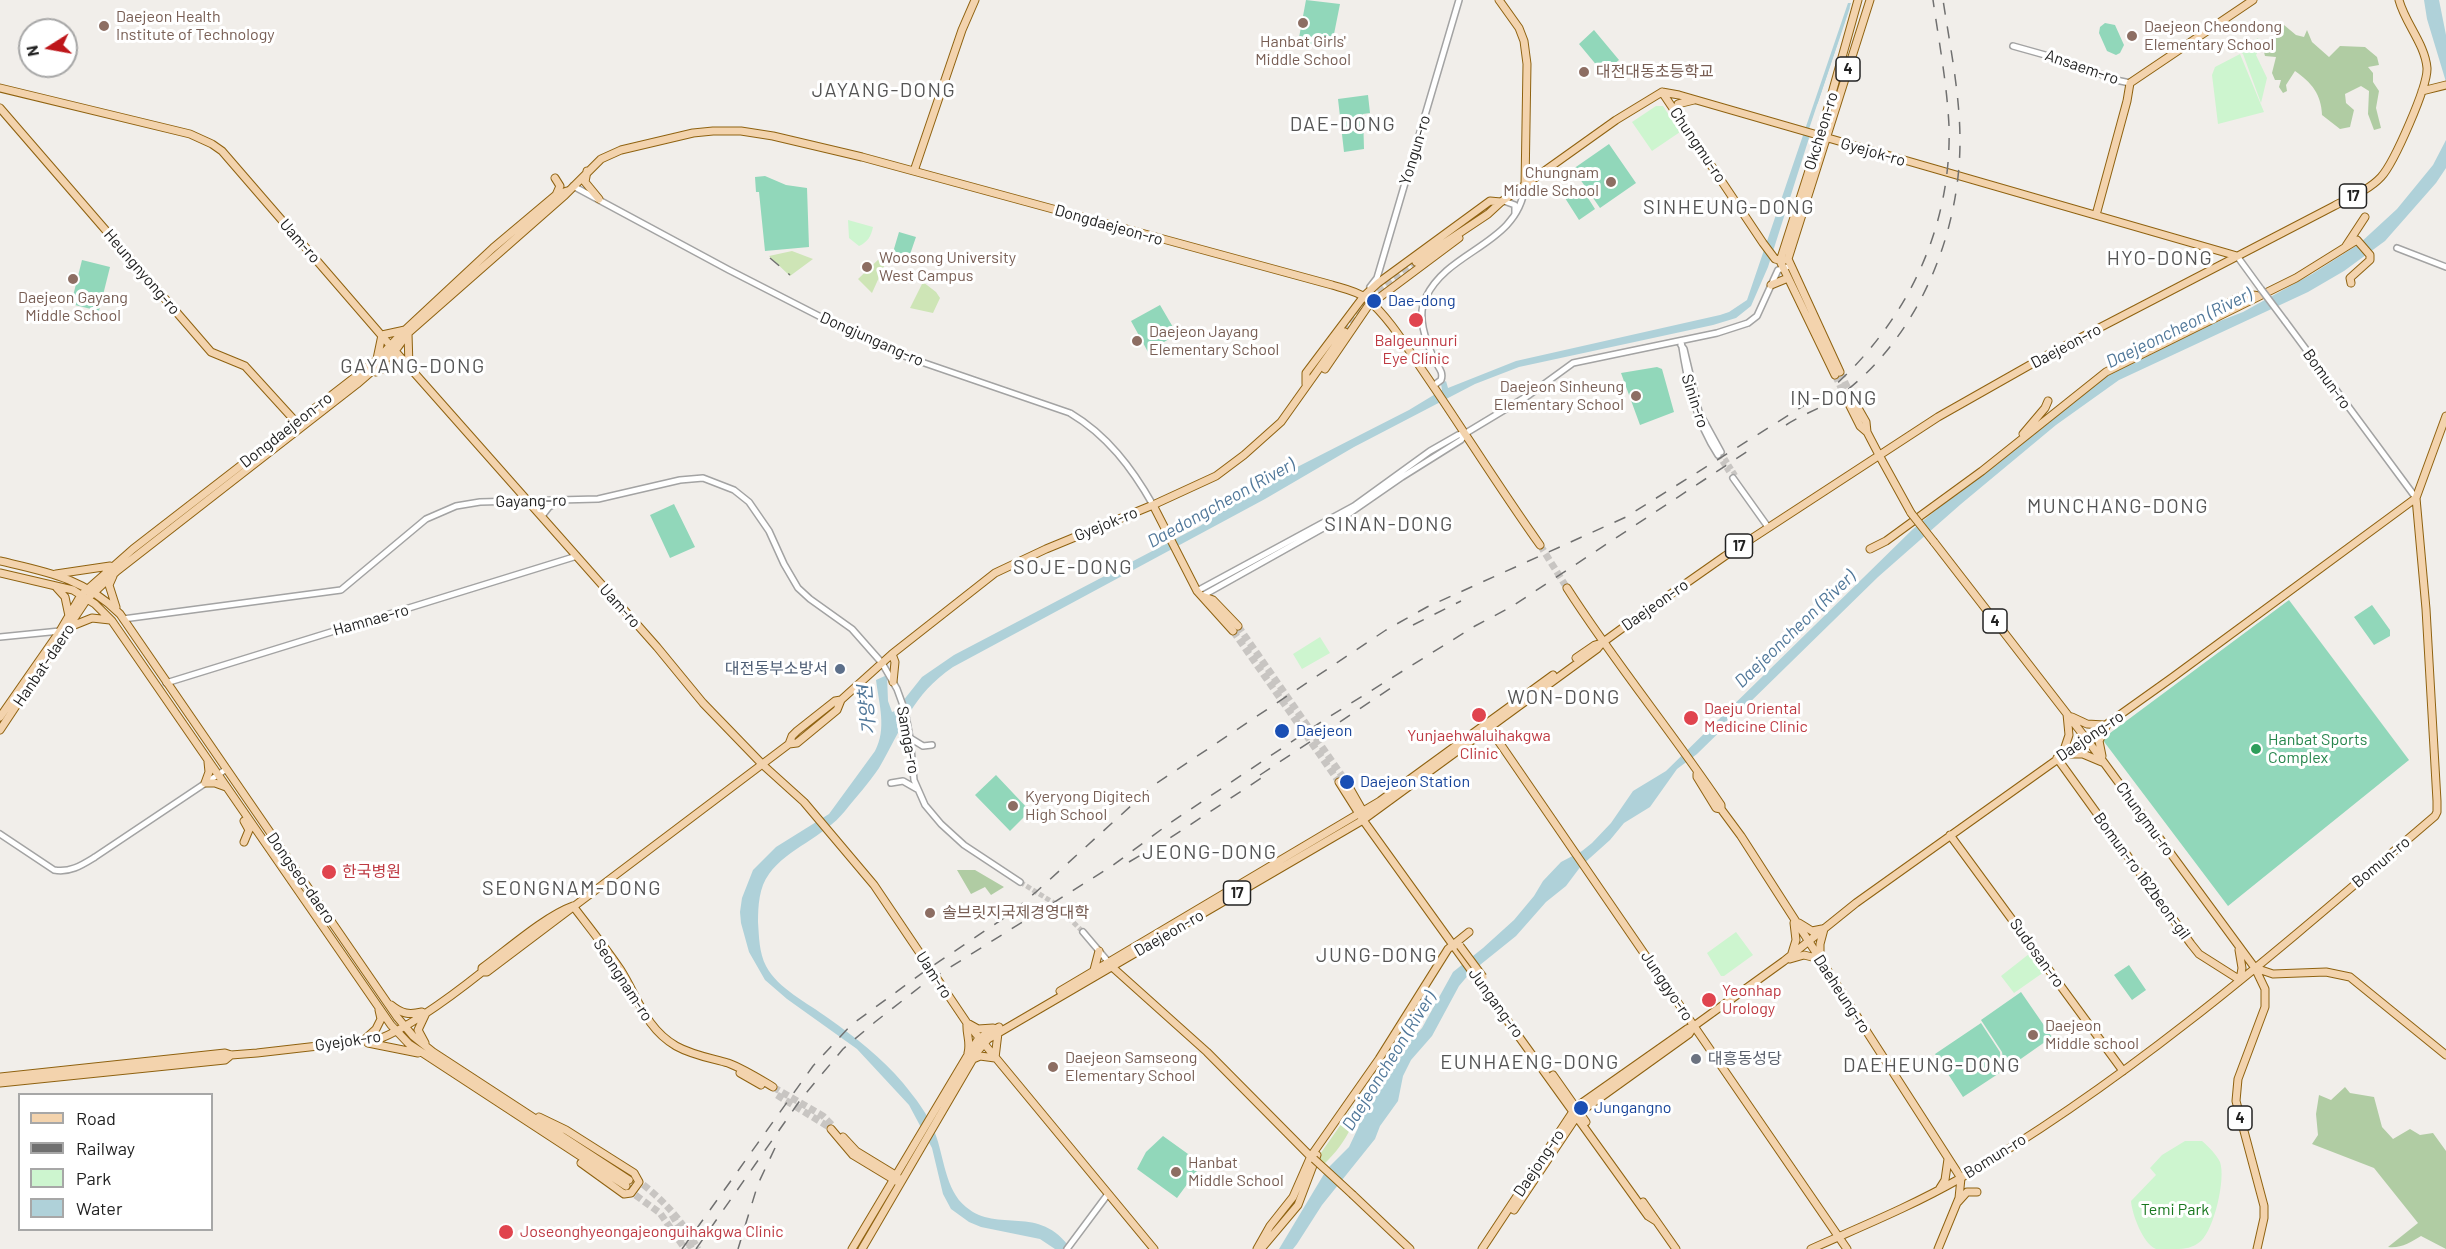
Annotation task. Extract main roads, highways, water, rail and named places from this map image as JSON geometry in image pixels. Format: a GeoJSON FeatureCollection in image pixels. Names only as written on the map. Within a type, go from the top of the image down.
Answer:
{"type":"FeatureCollection","features":[{"type":"Feature","properties":{"kind":"main road"},"geometry":{"type":"LineString","coordinates":[[914,171],[962,30],[975,0]]}},
{"type":"Feature","properties":{"kind":"main road"},"geometry":{"type":"LineString","coordinates":[[1499,0],[1519,28],[1526,53],[1525,186]]}},
{"type":"Feature","properties":{"kind":"main road","name":"Okcheon-ro"},"geometry":{"type":"LineString","coordinates":[[1824,137],[1858,0]]}},
{"type":"Feature","properties":{"kind":"main road","name":"Okcheon-ro"},"geometry":{"type":"LineString","coordinates":[[1783,262],[1870,0]]}},
{"type":"Feature","properties":{"kind":"main road"},"geometry":{"type":"LineString","coordinates":[[2096,215],[2130,82],[2253,0]]}},
{"type":"Feature","properties":{"kind":"main road","name":"Daejeon-ro"},"geometry":{"type":"LineString","coordinates":[[998,1030],[1363,816],[1488,726],[1594,645],[1602,643],[1766,525],[1938,417],[2016,372],[2334,206],[2380,179],[2396,154],[2422,91],[2427,68],[2399,0]]}},
{"type":"Feature","properties":{"kind":"main road"},"geometry":{"type":"LineString","coordinates":[[2422,91],[2443,86]]}},
{"type":"Feature","properties":{"kind":"main road","name":"Uam-ro"},"geometry":{"type":"LineString","coordinates":[[0,88],[178,131],[212,144],[239,170],[393,349],[671,662],[703,703],[764,765],[787,784],[814,814],[874,885],[981,1041],[1154,1249]]}},
{"type":"Feature","properties":{"kind":"main road"},"geometry":{"type":"LineString","coordinates":[[1355,326],[1371,303],[1415,261],[1490,201],[1501,201],[1525,186],[1616,120],[1662,92]]}},
{"type":"Feature","properties":{"kind":"main road","name":"Gyejok-ro"},"geometry":{"type":"LineString","coordinates":[[1662,92],[2237,256]]}},
{"type":"Feature","properties":{"kind":"main road","name":"Chungmu-ro"},"geometry":{"type":"LineString","coordinates":[[1662,92],[1763,243],[1783,262],[1837,374],[1788,278],[1783,262]]}},
{"type":"Feature","properties":{"kind":"main road"},"geometry":{"type":"LineString","coordinates":[[1678,115],[1678,104],[1696,100]]}},
{"type":"Feature","properties":{"kind":"main road","name":"Heungnyong-ro"},"geometry":{"type":"LineString","coordinates":[[0,108],[211,352],[245,366],[296,422]]}},
{"type":"Feature","properties":{"kind":"main road","name":"Dongdaejeon-ro"},"geometry":{"type":"LineString","coordinates":[[406,332],[587,171],[612,153],[693,133],[727,130],[773,136],[914,171],[1332,285],[1364,296],[1380,313],[1435,389],[1540,545]]}},
{"type":"Feature","properties":{"kind":"main road"},"geometry":{"type":"LineString","coordinates":[[587,171],[585,182],[600,199]]}},
{"type":"Feature","properties":{"kind":"main road"},"geometry":{"type":"LineString","coordinates":[[555,178],[560,186],[556,195]]}},
{"type":"Feature","properties":{"kind":"main road","name":"Dongdaejeon-ro"},"geometry":{"type":"LineString","coordinates":[[115,568],[361,380],[393,349],[406,332],[493,248],[556,195],[570,188]]}},
{"type":"Feature","properties":{"kind":"main road"},"geometry":{"type":"LineString","coordinates":[[1380,313],[1369,311],[1355,326],[1343,333],[1306,373],[1306,385],[1315,381],[1343,333],[1364,296],[1415,261],[1496,212],[1501,201]]}},
{"type":"Feature","properties":{"kind":"main road"},"geometry":{"type":"LineString","coordinates":[[2345,248],[2365,217]]}},
{"type":"Feature","properties":{"kind":"main road"},"geometry":{"type":"LineString","coordinates":[[1870,549],[1886,541],[2109,370],[2209,322],[2216,313],[2235,299],[2260,293],[2311,270],[2355,241],[2359,241],[2369,254],[2370,260],[2350,278],[2351,283]]}},
{"type":"Feature","properties":{"kind":"main road"},"geometry":{"type":"LineString","coordinates":[[2214,249],[2219,259],[2216,267]]}},
{"type":"Feature","properties":{"kind":"main road"},"geometry":{"type":"LineString","coordinates":[[1771,285],[1788,278]]}},
{"type":"Feature","properties":{"kind":"main road"},"geometry":{"type":"LineString","coordinates":[[361,380],[366,380],[385,366],[409,367],[406,332],[382,336],[377,360]]}},
{"type":"Feature","properties":{"kind":"main road","name":"Dongdaejeon-ro"},"geometry":{"type":"LineString","coordinates":[[84,597],[115,568],[296,422],[393,349]]}},
{"type":"Feature","properties":{"kind":"main road","name":"Gyejok-ro"},"geometry":{"type":"LineString","coordinates":[[0,1077],[225,1053],[231,1055],[362,1042],[397,1031],[482,972],[482,968],[564,909],[573,906],[764,765],[789,744],[797,731],[835,701],[841,700],[892,654],[995,573],[1216,476],[1244,456],[1281,422],[1306,385]]}},
{"type":"Feature","properties":{"kind":"main road"},"geometry":{"type":"LineString","coordinates":[[2009,448],[2048,401]]}},
{"type":"Feature","properties":{"kind":"main road","name":"Chungmu-ro"},"geometry":{"type":"LineString","coordinates":[[1852,402],[1866,422],[1867,432],[1911,513],[2086,738],[2255,968],[2265,989],[2265,1007],[2235,1092],[2237,1110],[2264,1206],[2258,1249]]}},
{"type":"Feature","properties":{"kind":"main road"},"geometry":{"type":"LineString","coordinates":[[2416,498],[2446,416]]}},
{"type":"Feature","properties":{"kind":"main road","name":"Daejong-ro"},"geometry":{"type":"LineString","coordinates":[[1482,1249],[1576,1112],[1689,1034],[1694,1026],[1950,835],[2107,724],[2416,498]]}},
{"type":"Feature","properties":{"kind":"main road","name":"Bomun-ro"},"geometry":{"type":"LineString","coordinates":[[1811,1249],[1961,1178],[2123,1071],[2255,968],[2438,812],[2426,609],[2416,498]]}},
{"type":"Feature","properties":{"kind":"main road"},"geometry":{"type":"LineString","coordinates":[[1153,505],[1200,593],[1236,628]]}},
{"type":"Feature","properties":{"kind":"main road","name":"Dongseo-daero"},"geometry":{"type":"LineString","coordinates":[[0,561],[75,581],[91,590],[121,616],[384,999],[430,1054],[595,1166],[627,1182],[591,1154],[531,1115],[430,1054],[409,1044],[376,1003],[112,621],[73,590],[0,573]]}},
{"type":"Feature","properties":{"kind":"main road"},"geometry":{"type":"LineString","coordinates":[[49,574],[115,568],[109,585],[121,616]]}},
{"type":"Feature","properties":{"kind":"main road"},"geometry":{"type":"LineString","coordinates":[[51,584],[65,597],[69,616]]}},
{"type":"Feature","properties":{"kind":"main road"},"geometry":{"type":"LineString","coordinates":[[1567,588],[1602,643]]}},
{"type":"Feature","properties":{"kind":"main road","name":"Hanbat-daero"},"geometry":{"type":"LineString","coordinates":[[0,717],[84,597]]}},
{"type":"Feature","properties":{"kind":"main road","name":"Hanbat-daero"},"geometry":{"type":"LineString","coordinates":[[0,730],[68,629],[84,597]]}},
{"type":"Feature","properties":{"kind":"main road"},"geometry":{"type":"LineString","coordinates":[[68,629],[78,622],[92,618],[112,621]]}},
{"type":"Feature","properties":{"kind":"main road","name":"Daeheung-ro"},"geometry":{"type":"LineString","coordinates":[[1602,643],[1721,805],[1721,809],[1961,1178]]}},
{"type":"Feature","properties":{"kind":"main road"},"geometry":{"type":"LineString","coordinates":[[892,654],[895,662],[893,682]]}},
{"type":"Feature","properties":{"kind":"main road"},"geometry":{"type":"LineString","coordinates":[[2067,714],[2087,724],[2107,724],[2099,741],[2105,764]]}},
{"type":"Feature","properties":{"kind":"main road"},"geometry":{"type":"LineString","coordinates":[[2059,756],[2069,735],[2067,714]]}},
{"type":"Feature","properties":{"kind":"main road","name":"Daejeon-ro"},"geometry":{"type":"LineString","coordinates":[[897,1179],[981,1041],[1094,970],[1110,964],[1122,953],[1336,828],[1363,816],[1382,799],[1488,726]]}},
{"type":"Feature","properties":{"kind":"main road","name":"Junggyo-ro"},"geometry":{"type":"LineString","coordinates":[[1488,726],[1847,1249]]}},
{"type":"Feature","properties":{"kind":"main road"},"geometry":{"type":"LineString","coordinates":[[2059,756],[2083,754],[2105,764]]}},
{"type":"Feature","properties":{"kind":"main road","name":"Bomun-ro 162beon-gil"},"geometry":{"type":"LineString","coordinates":[[2059,756],[2199,954],[2240,980]]}},
{"type":"Feature","properties":{"kind":"main road"},"geometry":{"type":"LineString","coordinates":[[206,757],[209,772],[206,783],[215,783],[228,789]]}},
{"type":"Feature","properties":{"kind":"main road"},"geometry":{"type":"LineString","coordinates":[[1336,828],[1348,818],[1351,810],[1343,796],[1342,781]]}},
{"type":"Feature","properties":{"kind":"main road","name":"Jungang-ro"},"geometry":{"type":"LineString","coordinates":[[1342,781],[1363,816],[1648,1216],[1656,1221],[1676,1249]]}},
{"type":"Feature","properties":{"kind":"main road","name":"Jungang-ro"},"geometry":{"type":"LineString","coordinates":[[1342,781],[1358,800],[1363,816]]}},
{"type":"Feature","properties":{"kind":"main road"},"geometry":{"type":"LineString","coordinates":[[1358,800],[1368,805],[1382,799]]}},
{"type":"Feature","properties":{"kind":"main road"},"geometry":{"type":"LineString","coordinates":[[240,808],[240,813],[249,830],[244,842]]}},
{"type":"Feature","properties":{"kind":"main road","name":"Sudosan-ro"},"geometry":{"type":"LineString","coordinates":[[1950,835],[2123,1071]]}},
{"type":"Feature","properties":{"kind":"main road","name":"Seongnam-ro"},"geometry":{"type":"LineString","coordinates":[[573,906],[621,971],[637,1005],[654,1028],[675,1046],[713,1060],[771,1089]]}},
{"type":"Feature","properties":{"kind":"main road"},"geometry":{"type":"LineString","coordinates":[[1784,961],[1804,955],[1820,959],[1820,944],[1824,929],[1812,931],[1801,926],[1793,918]]}},
{"type":"Feature","properties":{"kind":"main road"},"geometry":{"type":"LineString","coordinates":[[1792,955],[1796,940],[1793,918]]}},
{"type":"Feature","properties":{"kind":"main road"},"geometry":{"type":"LineString","coordinates":[[1259,1249],[1270,1226],[1293,1197],[1301,1174],[1326,1133],[1456,945],[1469,932]]}},
{"type":"Feature","properties":{"kind":"main road"},"geometry":{"type":"LineString","coordinates":[[2239,948],[2242,968],[2240,980]]}},
{"type":"Feature","properties":{"kind":"main road"},"geometry":{"type":"LineString","coordinates":[[1094,970],[1099,951]]}},
{"type":"Feature","properties":{"kind":"main road"},"geometry":{"type":"LineString","coordinates":[[1110,964],[1207,1052],[1312,1158],[1410,1249]]}},
{"type":"Feature","properties":{"kind":"main road"},"geometry":{"type":"LineString","coordinates":[[2255,968],[2273,974],[2325,972],[2350,977],[2446,1055]]}},
{"type":"Feature","properties":{"kind":"main road"},"geometry":{"type":"LineString","coordinates":[[384,999],[398,1011],[408,1014],[428,1011]]}},
{"type":"Feature","properties":{"kind":"main road"},"geometry":{"type":"LineString","coordinates":[[362,1042],[376,1029],[381,1019],[376,1003]]}},
{"type":"Feature","properties":{"kind":"main road"},"geometry":{"type":"LineString","coordinates":[[428,1011],[418,1030],[430,1054]]}},
{"type":"Feature","properties":{"kind":"main road"},"geometry":{"type":"LineString","coordinates":[[967,1023],[978,1029],[998,1030],[995,1058],[985,1056],[969,1059],[970,1042],[966,1032],[967,1023]]}},
{"type":"Feature","properties":{"kind":"main road"},"geometry":{"type":"LineString","coordinates":[[362,1042],[430,1054]]}},
{"type":"Feature","properties":{"kind":"main road","name":"Gyejok-ro"},"geometry":{"type":"LineString","coordinates":[[0,1083],[225,1060],[231,1055]]}},
{"type":"Feature","properties":{"kind":"main road","name":"Daejong-ro"},"geometry":{"type":"LineString","coordinates":[[1487,1249],[1576,1112]]}},
{"type":"Feature","properties":{"kind":"main road"},"geometry":{"type":"LineString","coordinates":[[522,1118],[526,1124],[624,1194],[630,1193],[639,1182],[634,1173],[566,1130],[548,1120],[531,1115]]}},
{"type":"Feature","properties":{"kind":"main road"},"geometry":{"type":"LineString","coordinates":[[832,1127],[856,1150],[897,1179]]}},
{"type":"Feature","properties":{"kind":"main road"},"geometry":{"type":"LineString","coordinates":[[1259,1249],[1286,1221],[1303,1197],[1312,1165],[1326,1133]]}},
{"type":"Feature","properties":{"kind":"main road"},"geometry":{"type":"LineString","coordinates":[[1939,1190],[1945,1180],[1948,1158]]}},
{"type":"Feature","properties":{"kind":"main road"},"geometry":{"type":"LineString","coordinates":[[1938,1249],[1957,1203],[1961,1178]]}},
{"type":"Feature","properties":{"kind":"main road"},"geometry":{"type":"LineString","coordinates":[[852,1249],[897,1179]]}},
{"type":"Feature","properties":{"kind":"main road"},"geometry":{"type":"LineString","coordinates":[[862,1249],[897,1179]]}},
{"type":"Feature","properties":{"kind":"main road"},"geometry":{"type":"LineString","coordinates":[[1939,1190],[1951,1190],[1957,1203]]}},
{"type":"Feature","properties":{"kind":"main road"},"geometry":{"type":"LineString","coordinates":[[1957,1203],[1967,1192],[1977,1192]]}},
{"type":"Feature","properties":{"kind":"water"},"geometry":{"type":"Polygon","coordinates":[[[2424,0],[2439,0],[2446,35],[2446,82],[2427,19],[2424,0]]]}},
{"type":"Feature","properties":{"kind":"water"},"geometry":{"type":"Polygon","coordinates":[[[1848,3],[1851,3],[1808,132],[1810,135],[1768,267],[1751,306],[1736,318],[1713,325],[1519,367],[1475,384],[1354,447],[1265,499],[953,667],[918,700],[879,768],[845,811],[827,829],[786,857],[769,874],[761,891],[758,922],[762,956],[771,974],[786,989],[868,1048],[903,1083],[929,1119],[949,1182],[959,1200],[966,1207],[978,1215],[1046,1227],[1059,1235],[1071,1249],[1055,1249],[1040,1239],[981,1227],[969,1222],[951,1209],[943,1194],[932,1148],[909,1105],[857,1049],[787,999],[765,980],[749,952],[741,923],[742,898],[753,870],[776,847],[829,814],[875,751],[881,734],[876,680],[887,675],[888,701],[892,712],[895,711],[922,677],[954,655],[1200,526],[1258,487],[1409,410],[1442,390],[1441,384],[1446,381],[1448,388],[1516,361],[1720,315],[1747,300],[1848,3]]]}},
{"type":"Feature","properties":{"kind":"water"},"geometry":{"type":"Polygon","coordinates":[[[2446,140],[2446,168],[2436,183],[2385,241],[2344,271],[2308,292],[2119,380],[2056,425],[1878,577],[1697,754],[1677,769],[1650,807],[1624,823],[1610,840],[1581,866],[1566,886],[1546,902],[1516,936],[1470,973],[1459,986],[1432,1036],[1411,1060],[1403,1076],[1398,1101],[1380,1126],[1375,1139],[1322,1205],[1293,1249],[1279,1249],[1327,1169],[1349,1147],[1358,1128],[1365,1103],[1380,1085],[1398,1054],[1422,1028],[1453,972],[1514,920],[1543,881],[1561,862],[1592,843],[1611,823],[1633,791],[1666,771],[1913,529],[1965,486],[2110,373],[2194,331],[2243,312],[2312,274],[2359,244],[2397,209],[2433,165],[2446,140]]]}},
{"type":"Feature","properties":{"kind":"waterway","name":"Daedongcheon (River)"},"geometry":{"type":"LineString","coordinates":[[1817,103],[1849,8]]}},
{"type":"Feature","properties":{"kind":"tunnel"},"geometry":{"type":"LineString","coordinates":[[1345,332],[1369,298],[1416,262]]}},
{"type":"Feature","properties":{"kind":"tunnel"},"geometry":{"type":"LineString","coordinates":[[1840,372],[1854,401]]}},
{"type":"Feature","properties":{"kind":"tunnel"},"geometry":{"type":"LineString","coordinates":[[1835,375],[1849,404]]}},
{"type":"Feature","properties":{"kind":"tunnel"},"geometry":{"type":"LineString","coordinates":[[1721,452],[1736,476]]}},
{"type":"Feature","properties":{"kind":"tunnel"},"geometry":{"type":"LineString","coordinates":[[1718,455],[1730,474]]}},
{"type":"Feature","properties":{"kind":"tunnel"},"geometry":{"type":"LineString","coordinates":[[1540,545],[1567,588]]}},
{"type":"Feature","properties":{"kind":"tunnel"},"geometry":{"type":"LineString","coordinates":[[1238,626],[1345,780]]}},
{"type":"Feature","properties":{"kind":"tunnel"},"geometry":{"type":"LineString","coordinates":[[1233,631],[1339,782]]}},
{"type":"Feature","properties":{"kind":"tunnel"},"geometry":{"type":"LineString","coordinates":[[1020,882],[1054,903],[1083,932]]}},
{"type":"Feature","properties":{"kind":"tunnel"},"geometry":{"type":"LineString","coordinates":[[773,1087],[823,1116],[833,1126]]}},
{"type":"Feature","properties":{"kind":"tunnel"},"geometry":{"type":"LineString","coordinates":[[777,1095],[829,1127]]}},
{"type":"Feature","properties":{"kind":"tunnel"},"geometry":{"type":"LineString","coordinates":[[635,1178],[670,1210],[698,1249]]}},
{"type":"Feature","properties":{"kind":"tunnel"},"geometry":{"type":"LineString","coordinates":[[627,1189],[660,1213],[685,1249]]}},
{"type":"Feature","properties":{"kind":"tunnel"},"geometry":{"type":"LineString","coordinates":[[672,1215],[692,1249]]}},
{"type":"Feature","properties":{"kind":"railway"},"geometry":{"type":"LineString","coordinates":[[682,1249],[813,1066],[851,1025],[925,971],[1007,916],[1154,785],[1386,630],[1427,607],[1626,517],[1832,388],[1859,362],[1903,303],[1920,270],[1943,201],[1948,164],[1949,126],[1945,79],[1933,0]]}},
{"type":"Feature","properties":{"kind":"railway"},"geometry":{"type":"LineString","coordinates":[[1786,425],[1838,397],[1866,374],[1911,316],[1929,283],[1942,249],[1952,213],[1958,177],[1960,141],[1956,88],[1943,0]]}},
{"type":"Feature","properties":{"kind":"railway"},"geometry":{"type":"LineString","coordinates":[[770,258],[790,275]]}},
{"type":"Feature","properties":{"kind":"railway"},"geometry":{"type":"LineString","coordinates":[[696,1249],[801,1099],[843,1049],[925,983],[1112,866],[1170,823],[1324,720],[1475,626],[1511,607],[1751,449]]}},
{"type":"Feature","properties":{"kind":"railway"},"geometry":{"type":"LineString","coordinates":[[1413,625],[1461,601]]}},
{"type":"Feature","properties":{"kind":"railway"},"geometry":{"type":"LineString","coordinates":[[1260,775],[1400,682]]}},
{"type":"Feature","properties":{"kind":"railway"},"geometry":{"type":"LineString","coordinates":[[1129,862],[1269,773]]}},
{"type":"Feature","properties":{"kind":"railway"},"geometry":{"type":"LineString","coordinates":[[738,1249],[758,1184],[775,1148]]}},
{"type":"Feature","properties":{"kind":"place","name":"Hanbat Girls' Middle School"},"geometry":{"type":"Point","coordinates":[1303,23]}},
{"type":"Feature","properties":{"kind":"place","name":"Daejeon Health Institute of Technology"},"geometry":{"type":"Point","coordinates":[104,26]}},
{"type":"Feature","properties":{"kind":"place","name":"Daejeon Cheondong Elementary School"},"geometry":{"type":"Point","coordinates":[2132,36]}},
{"type":"Feature","properties":{"kind":"place","name":"대전대동초등학교"},"geometry":{"type":"Point","coordinates":[1584,72]}},
{"type":"Feature","properties":{"kind":"place","name":"Chungnam Middle School"},"geometry":{"type":"Point","coordinates":[1611,182]}},
{"type":"Feature","properties":{"kind":"place","name":"Woosong University West Campus"},"geometry":{"type":"Point","coordinates":[867,267]}},
{"type":"Feature","properties":{"kind":"place","name":"Daejeon Gayang Middle School"},"geometry":{"type":"Point","coordinates":[73,279]}},
{"type":"Feature","properties":{"kind":"place","name":"Dae-dong"},"geometry":{"type":"Point","coordinates":[1374,301]}},
{"type":"Feature","properties":{"kind":"place","name":"Balgeunnuri Eye Clinic"},"geometry":{"type":"Point","coordinates":[1416,320]}},
{"type":"Feature","properties":{"kind":"place","name":"Daejeon Jayang Elementary School"},"geometry":{"type":"Point","coordinates":[1137,341]}},
{"type":"Feature","properties":{"kind":"place","name":"Daejeon Sinheung Elementary School"},"geometry":{"type":"Point","coordinates":[1636,396]}},
{"type":"Feature","properties":{"kind":"place","name":"대전동부소방서"},"geometry":{"type":"Point","coordinates":[840,669]}},
{"type":"Feature","properties":{"kind":"place","name":"Yunjaehwaluihakgwa Clinic"},"geometry":{"type":"Point","coordinates":[1479,715]}},
{"type":"Feature","properties":{"kind":"place","name":"Daeju Oriental Medicine Clinic"},"geometry":{"type":"Point","coordinates":[1691,718]}},
{"type":"Feature","properties":{"kind":"place","name":"Daejeon"},"geometry":{"type":"Point","coordinates":[1282,731]}},
{"type":"Feature","properties":{"kind":"place","name":"Hanbat Sports Complex"},"geometry":{"type":"Point","coordinates":[2256,749]}},
{"type":"Feature","properties":{"kind":"place","name":"Daejeon Station"},"geometry":{"type":"Point","coordinates":[1347,782]}},
{"type":"Feature","properties":{"kind":"place","name":"Kyeryong Digitech High School"},"geometry":{"type":"Point","coordinates":[1013,806]}},
{"type":"Feature","properties":{"kind":"place","name":"한국병원"},"geometry":{"type":"Point","coordinates":[329,872]}},
{"type":"Feature","properties":{"kind":"place","name":"솔브릿지국제경영대학"},"geometry":{"type":"Point","coordinates":[930,913]}},
{"type":"Feature","properties":{"kind":"place","name":"Yeonhap Urology"},"geometry":{"type":"Point","coordinates":[1709,1000]}},
{"type":"Feature","properties":{"kind":"place","name":"Daejeon Middle school"},"geometry":{"type":"Point","coordinates":[2033,1035]}},
{"type":"Feature","properties":{"kind":"place","name":"대흥동성당"},"geometry":{"type":"Point","coordinates":[1696,1059]}},
{"type":"Feature","properties":{"kind":"place","name":"Daejeon Samseong Elementary School"},"geometry":{"type":"Point","coordinates":[1053,1067]}},
{"type":"Feature","properties":{"kind":"place","name":"Jungangno"},"geometry":{"type":"Point","coordinates":[1581,1108]}},
{"type":"Feature","properties":{"kind":"place","name":"Hanbat Middle School"},"geometry":{"type":"Point","coordinates":[1176,1172]}},
{"type":"Feature","properties":{"kind":"place","name":"Joseonghyeongajeonguihakgwa Clinic"},"geometry":{"type":"Point","coordinates":[506,1232]}},
{"type":"Feature","properties":{"kind":"district","name":"JAYANG-DONG"},"geometry":{"type":"Point","coordinates":[884,90]}},
{"type":"Feature","properties":{"kind":"district","name":"DAE-DONG"},"geometry":{"type":"Point","coordinates":[1343,124]}},
{"type":"Feature","properties":{"kind":"district","name":"SINHEUNG-DONG"},"geometry":{"type":"Point","coordinates":[1729,207]}},
{"type":"Feature","properties":{"kind":"district","name":"HYO-DONG"},"geometry":{"type":"Point","coordinates":[2160,258]}},
{"type":"Feature","properties":{"kind":"district","name":"GAYANG-DONG"},"geometry":{"type":"Point","coordinates":[413,366]}},
{"type":"Feature","properties":{"kind":"district","name":"IN-DONG"},"geometry":{"type":"Point","coordinates":[1834,398]}},
{"type":"Feature","properties":{"kind":"district","name":"MUNCHANG-DONG"},"geometry":{"type":"Point","coordinates":[2118,506]}},
{"type":"Feature","properties":{"kind":"district","name":"SINAN-DONG"},"geometry":{"type":"Point","coordinates":[1389,524]}},
{"type":"Feature","properties":{"kind":"district","name":"SOJE-DONG"},"geometry":{"type":"Point","coordinates":[1073,567]}},
{"type":"Feature","properties":{"kind":"district","name":"WON-DONG"},"geometry":{"type":"Point","coordinates":[1564,697]}},
{"type":"Feature","properties":{"kind":"district","name":"JEONG-DONG"},"geometry":{"type":"Point","coordinates":[1210,852]}},
{"type":"Feature","properties":{"kind":"district","name":"SEONGNAM-DONG"},"geometry":{"type":"Point","coordinates":[572,888]}},
{"type":"Feature","properties":{"kind":"district","name":"JUNG-DONG"},"geometry":{"type":"Point","coordinates":[1377,955]}},
{"type":"Feature","properties":{"kind":"district","name":"EUNHAENG-DONG"},"geometry":{"type":"Point","coordinates":[1530,1062]}},
{"type":"Feature","properties":{"kind":"district","name":"DAEHEUNG-DONG"},"geometry":{"type":"Point","coordinates":[1932,1065]}},
{"type":"Feature","properties":{"kind":"water label","name":"Daejeoncheon (River)"},"geometry":{"type":"Point","coordinates":[2179,328]}},
{"type":"Feature","properties":{"kind":"water label","name":"Daejeoncheon (River)"},"geometry":{"type":"Point","coordinates":[1795,629]}},
{"type":"Feature","properties":{"kind":"water label","name":"가양천"},"geometry":{"type":"Point","coordinates":[867,710]}},
{"type":"Feature","properties":{"kind":"water label","name":"Daejeoncheon (River)"},"geometry":{"type":"Point","coordinates":[1389,1061]}},
{"type":"Feature","properties":{"kind":"park label","name":"Temi Park"},"geometry":{"type":"Point","coordinates":[2175,1210]}}]}
